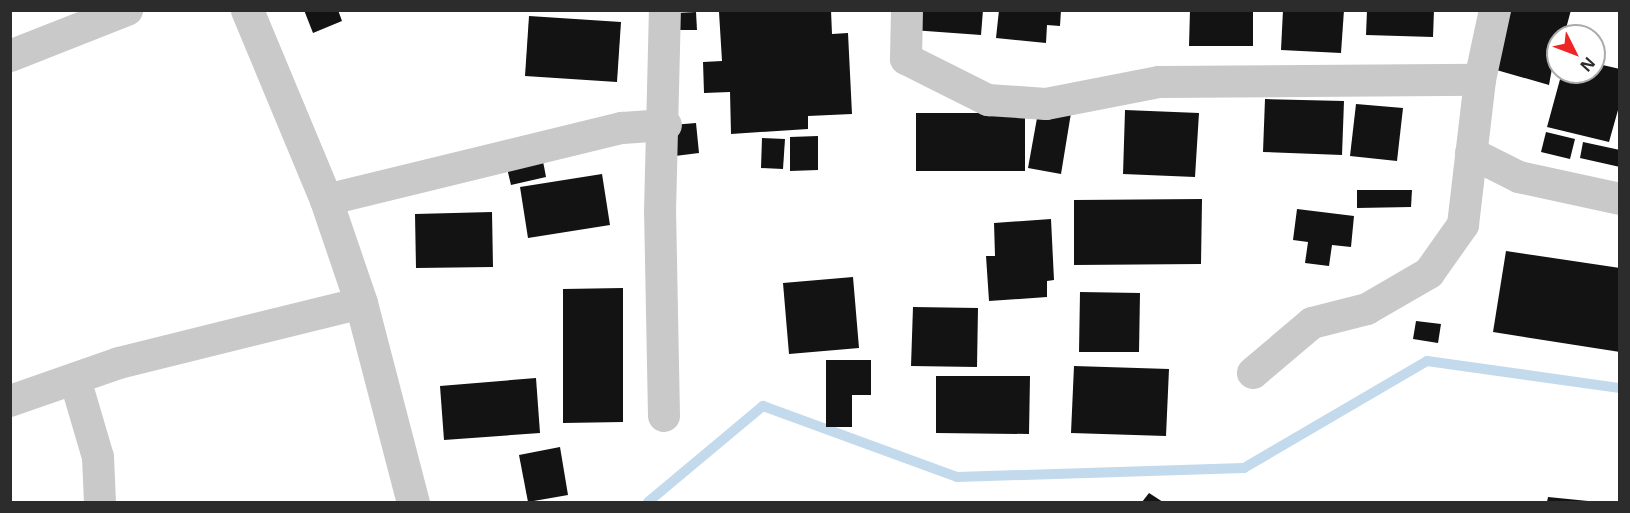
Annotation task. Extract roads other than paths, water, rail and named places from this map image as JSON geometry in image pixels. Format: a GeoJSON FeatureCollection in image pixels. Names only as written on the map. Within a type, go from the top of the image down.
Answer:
{"type":"FeatureCollection","features":[{"type":"Feature","properties":{"kind":"street"},"geometry":{"type":"LineString","coordinates":[[10,56],[127,10]]}},
{"type":"Feature","properties":{"kind":"street"},"geometry":{"type":"LineString","coordinates":[[247,10],[326,200],[361,303],[413,502]]}},
{"type":"Feature","properties":{"kind":"street"},"geometry":{"type":"LineString","coordinates":[[664,416],[660,212],[666,125],[665,10]]}},
{"type":"Feature","properties":{"kind":"street"},"geometry":{"type":"LineString","coordinates":[[907,10],[906,59],[988,100],[1047,104],[1159,82],[1480,80]]}},
{"type":"Feature","properties":{"kind":"street"},"geometry":{"type":"LineString","coordinates":[[1253,373],[1312,323],[1367,309],[1429,273],[1463,225],[1480,80],[1496,10]]}},
{"type":"Feature","properties":{"kind":"street"},"geometry":{"type":"LineString","coordinates":[[326,200],[622,128],[666,125]]}},
{"type":"Feature","properties":{"kind":"street"},"geometry":{"type":"LineString","coordinates":[[1471,153],[1519,177],[1620,199]]}},
{"type":"Feature","properties":{"kind":"street"},"geometry":{"type":"LineString","coordinates":[[10,401],[119,363],[361,303]]}},
{"type":"Feature","properties":{"kind":"street"},"geometry":{"type":"LineString","coordinates":[[75,379],[98,457],[100,502]]}},
{"type":"Feature","properties":{"kind":"waterway"},"geometry":{"type":"LineString","coordinates":[[648,502],[763,406],[957,477],[1244,468],[1427,361],[1620,388]]}}]}
